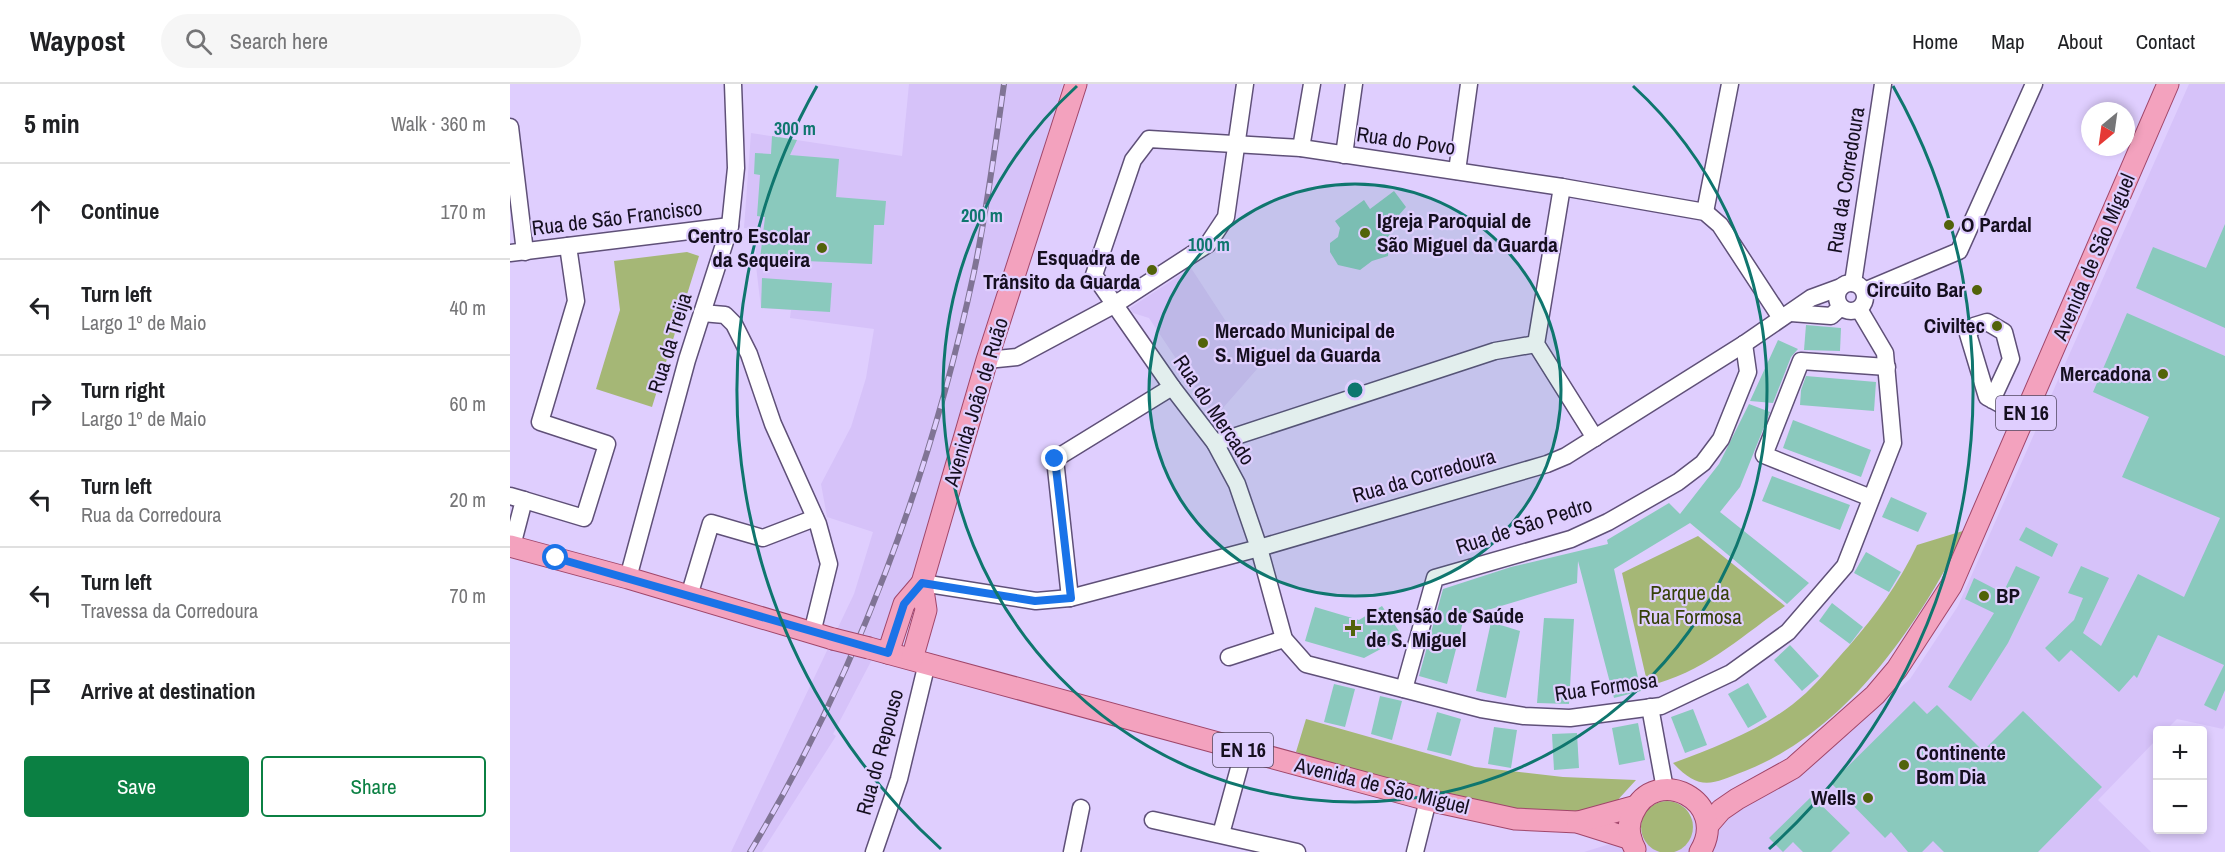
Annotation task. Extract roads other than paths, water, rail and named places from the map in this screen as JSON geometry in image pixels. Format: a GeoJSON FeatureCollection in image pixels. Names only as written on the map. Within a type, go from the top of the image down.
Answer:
{"type":"FeatureCollection","features":[{"type":"Feature","properties":{"kind":"main road","name":"Avenida João de Ruão"},"geometry":{"type":"LineString","coordinates":[[922,583],[987,360],[1076,84]]}},
{"type":"Feature","properties":{"kind":"main road","name":"Avenida de São Miguel"},"geometry":{"type":"LineString","coordinates":[[1707,843],[1721,810],[1793,768],[1875,694],[1897,669],[1951,585],[2168,84]]}},
{"type":"Feature","properties":{"kind":"main road","name":"EN 16"},"geometry":{"type":"LineString","coordinates":[[511,546],[833,639],[919,661]]}},
{"type":"Feature","properties":{"kind":"main road"},"geometry":{"type":"LineString","coordinates":[[878,651],[904,604],[922,583]]}},
{"type":"Feature","properties":{"kind":"main road"},"geometry":{"type":"LineString","coordinates":[[919,661],[926,610],[922,583]]}},
{"type":"Feature","properties":{"kind":"main road","name":"Avenida de São Miguel"},"geometry":{"type":"LineString","coordinates":[[919,661],[1428,800],[1515,819],[1577,822],[1636,806]]}},
{"type":"Feature","properties":{"kind":"main road","name":"Avenida de São Miguel"},"geometry":{"type":"LineString","coordinates":[[1695,800],[1711,799],[1733,789],[1833,732]]}},
{"type":"Feature","properties":{"kind":"main road","name":"EN 16"},"geometry":{"type":"LineString","coordinates":[[1634,846],[1631,817],[1636,806],[1644,798],[1665,789]]}},
{"type":"Feature","properties":{"kind":"main road"},"geometry":{"type":"LineString","coordinates":[[1665,789],[1676,790],[1695,800]]}},
{"type":"Feature","properties":{"kind":"main road","name":"EN 16"},"geometry":{"type":"LineString","coordinates":[[1695,800],[1702,807],[1707,843]]}},
{"type":"Feature","properties":{"kind":"main road","name":"Avenida de São Miguel"},"geometry":{"type":"LineString","coordinates":[[1577,822],[1634,846]]}},
{"type":"Feature","properties":{"kind":"street","name":"Rua da Treija"},"geometry":{"type":"LineString","coordinates":[[628,578],[702,313],[730,226],[736,168],[733,84]]}},
{"type":"Feature","properties":{"kind":"street"},"geometry":{"type":"LineString","coordinates":[[987,360],[1017,357],[1114,305],[1208,244],[1226,217],[1245,84]]}},
{"type":"Feature","properties":{"kind":"street"},"geometry":{"type":"LineString","coordinates":[[1301,148],[1311,84]]}},
{"type":"Feature","properties":{"kind":"street"},"geometry":{"type":"LineString","coordinates":[[1344,155],[1354,84]]}},
{"type":"Feature","properties":{"kind":"street"},"geometry":{"type":"LineString","coordinates":[[1457,171],[1469,84]]}},
{"type":"Feature","properties":{"kind":"street"},"geometry":{"type":"LineString","coordinates":[[1730,84],[1705,212],[1720,225],[1786,315],[1831,316],[1841,307],[1850,311],[1860,309]]}},
{"type":"Feature","properties":{"kind":"street","name":"Rua da Corredoura"},"geometry":{"type":"LineString","coordinates":[[1860,309],[1865,302],[1853,287],[1883,84]]}},
{"type":"Feature","properties":{"kind":"street"},"geometry":{"type":"LineString","coordinates":[[1853,287],[1959,251],[2034,84]]}},
{"type":"Feature","properties":{"kind":"street"},"geometry":{"type":"LineString","coordinates":[[510,127],[518,252]]}},
{"type":"Feature","properties":{"kind":"street","name":"Rua do Povo"},"geometry":{"type":"LineString","coordinates":[[1114,305],[1094,275],[1133,160],[1149,140],[1301,148],[1562,187],[1705,212]]}},
{"type":"Feature","properties":{"kind":"street"},"geometry":{"type":"LineString","coordinates":[[1562,187],[1536,344],[1595,438]]}},
{"type":"Feature","properties":{"kind":"street","name":"Rua de São Francisco"},"geometry":{"type":"LineString","coordinates":[[518,252],[730,226]]}},
{"type":"Feature","properties":{"kind":"street"},"geometry":{"type":"LineString","coordinates":[[511,546],[517,498],[584,518],[607,444],[540,422],[576,301],[568,246]]}},
{"type":"Feature","properties":{"kind":"street","name":"Rua da Corredoura"},"geometry":{"type":"LineString","coordinates":[[1841,307],[1837,295],[1853,287]]}},
{"type":"Feature","properties":{"kind":"street","name":"Rua da Corredoura"},"geometry":{"type":"LineString","coordinates":[[922,583],[1035,601],[1071,598],[1259,548],[1547,464],[1566,456],[1744,344],[1811,297],[1853,287]]}},
{"type":"Feature","properties":{"kind":"street","name":"Rua do Mercado"},"geometry":{"type":"LineString","coordinates":[[1114,305],[1215,443],[1238,484],[1259,548]]}},
{"type":"Feature","properties":{"kind":"street","name":"Rua Formosa"},"geometry":{"type":"LineString","coordinates":[[1259,548],[1284,639],[1306,664],[1481,710],[1524,716],[1570,718],[1661,706],[1731,673],[1788,632],[1845,566],[1893,443],[1886,353],[1860,309]]}},
{"type":"Feature","properties":{"kind":"street"},"geometry":{"type":"LineString","coordinates":[[702,313],[725,315],[734,324],[749,354],[773,424],[815,518],[829,564],[812,633]]}},
{"type":"Feature","properties":{"kind":"street"},"geometry":{"type":"LineString","coordinates":[[1215,443],[1495,351],[1536,344]]}},
{"type":"Feature","properties":{"kind":"street","name":"Rua de São Pedro"},"geometry":{"type":"LineString","coordinates":[[1404,689],[1435,578],[1571,539],[1608,522],[1678,482],[1703,463],[1721,439],[1748,372],[1744,344]]}},
{"type":"Feature","properties":{"kind":"street"},"geometry":{"type":"LineString","coordinates":[[1871,498],[1764,455],[1801,361],[1887,367]]}},
{"type":"Feature","properties":{"kind":"street"},"geometry":{"type":"LineString","coordinates":[[1071,598],[1055,459],[1172,387]]}},
{"type":"Feature","properties":{"kind":"street"},"geometry":{"type":"LineString","coordinates":[[1992,400],[2024,417]]}},
{"type":"Feature","properties":{"kind":"street"},"geometry":{"type":"LineString","coordinates":[[689,596],[711,523],[763,538],[815,518]]}},
{"type":"Feature","properties":{"kind":"street"},"geometry":{"type":"LineString","coordinates":[[1229,657],[1284,639]]}},
{"type":"Feature","properties":{"kind":"street","name":"Rua do Repouso"},"geometry":{"type":"LineString","coordinates":[[874,852],[899,779],[919,661]]}},
{"type":"Feature","properties":{"kind":"street"},"geometry":{"type":"LineString","coordinates":[[1650,707],[1665,789]]}},
{"type":"Feature","properties":{"kind":"street"},"geometry":{"type":"LineString","coordinates":[[1221,834],[1244,750]]}},
{"type":"Feature","properties":{"kind":"street"},"geometry":{"type":"LineString","coordinates":[[1415,852],[1428,800]]}},
{"type":"Feature","properties":{"kind":"street"},"geometry":{"type":"LineString","coordinates":[[1072,852],[1081,808]]}},
{"type":"Feature","properties":{"kind":"street"},"geometry":{"type":"LineString","coordinates":[[1153,820],[1297,852]]}},
{"type":"Feature","properties":{"kind":"railway"},"geometry":{"type":"LineString","coordinates":[[750,852],[789,784],[857,644],[912,497],[936,423],[974,272],[987,202],[1004,84]]}},
{"type":"Feature","properties":{"kind":"place","name":"O Pardal"},"geometry":{"type":"Point","coordinates":[1949,225]}},
{"type":"Feature","properties":{"kind":"place","name":"Igreja Paroquial de São Miguel da Guarda"},"geometry":{"type":"Point","coordinates":[1365,233]}},
{"type":"Feature","properties":{"kind":"place","name":"Centro Escolar da Sequeira"},"geometry":{"type":"Point","coordinates":[822,248]}},
{"type":"Feature","properties":{"kind":"place","name":"Esquadra de Trânsito da Guarda"},"geometry":{"type":"Point","coordinates":[1152,270]}},
{"type":"Feature","properties":{"kind":"place","name":"Circuito Bar"},"geometry":{"type":"Point","coordinates":[1977,290]}},
{"type":"Feature","properties":{"kind":"place","name":"Civiltec"},"geometry":{"type":"Point","coordinates":[1997,326]}},
{"type":"Feature","properties":{"kind":"place","name":"Mercado Municipal de S. Miguel da Guarda"},"geometry":{"type":"Point","coordinates":[1203,343]}},
{"type":"Feature","properties":{"kind":"place","name":"Mercadona"},"geometry":{"type":"Point","coordinates":[2163,374]}},
{"type":"Feature","properties":{"kind":"place","name":"BP"},"geometry":{"type":"Point","coordinates":[1984,596]}},
{"type":"Feature","properties":{"kind":"place","name":"Extensão de Saúde de S. Miguel"},"geometry":{"type":"Point","coordinates":[1353,628]}},
{"type":"Feature","properties":{"kind":"place","name":"Continente Bom Dia"},"geometry":{"type":"Point","coordinates":[1904,765]}},
{"type":"Feature","properties":{"kind":"place","name":"Wells"},"geometry":{"type":"Point","coordinates":[1868,798]}},
{"type":"Feature","properties":{"kind":"park label","name":"Parque da Rua Formosa"},"geometry":{"type":"Point","coordinates":[1690,605]}}]}
